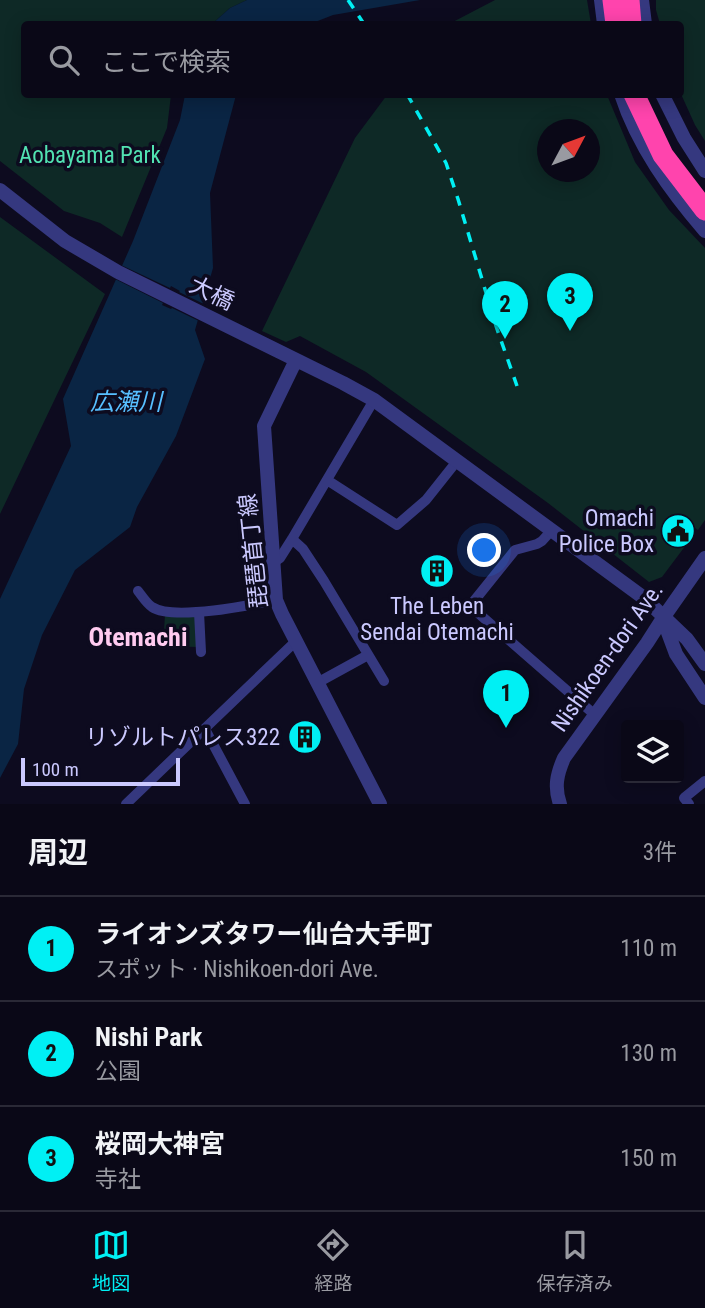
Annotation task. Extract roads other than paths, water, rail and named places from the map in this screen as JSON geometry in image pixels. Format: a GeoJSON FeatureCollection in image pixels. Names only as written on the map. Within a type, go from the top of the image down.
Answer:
{"type":"FeatureCollection","features":[{"type":"Feature","properties":{"kind":"highway"},"geometry":{"type":"LineString","coordinates":[[614,0],[616,21]]}},
{"type":"Feature","properties":{"kind":"highway"},"geometry":{"type":"LineString","coordinates":[[629,0],[631,21]]}},
{"type":"Feature","properties":{"kind":"highway"},"geometry":{"type":"LineString","coordinates":[[636,98],[663,155],[705,210]]}},
{"type":"Feature","properties":{"kind":"highway"},"geometry":{"type":"LineString","coordinates":[[650,98],[672,143],[688,169],[705,189]]}},
{"type":"Feature","properties":{"kind":"street"},"geometry":{"type":"LineString","coordinates":[[601,0],[604,21]]}},
{"type":"Feature","properties":{"kind":"street"},"geometry":{"type":"LineString","coordinates":[[642,0],[645,21]]}},
{"type":"Feature","properties":{"kind":"street"},"geometry":{"type":"LineString","coordinates":[[622,98],[646,151],[672,190],[705,231]]}},
{"type":"Feature","properties":{"kind":"street"},"geometry":{"type":"LineString","coordinates":[[664,98],[684,138],[705,171]]}},
{"type":"Feature","properties":{"kind":"street","name":"大橋"},"geometry":{"type":"LineString","coordinates":[[0,190],[65,242],[118,272],[374,400],[644,598],[687,639],[705,664]]}},
{"type":"Feature","properties":{"kind":"street","name":"琵琶首丁線"},"geometry":{"type":"LineString","coordinates":[[291,357],[264,426],[276,600],[380,804]]}},
{"type":"Feature","properties":{"kind":"street"},"geometry":{"type":"LineString","coordinates":[[274,562],[280,558],[292,540],[374,400]]}},
{"type":"Feature","properties":{"kind":"street"},"geometry":{"type":"LineString","coordinates":[[327,480],[397,525],[426,500],[457,461]]}},
{"type":"Feature","properties":{"kind":"street"},"geometry":{"type":"LineString","coordinates":[[551,531],[537,544],[514,550],[470,607],[595,715]]}},
{"type":"Feature","properties":{"kind":"street"},"geometry":{"type":"LineString","coordinates":[[292,540],[303,550],[324,580],[384,681]]}},
{"type":"Feature","properties":{"kind":"street","name":"Nishikoen-dori Ave."},"geometry":{"type":"LineString","coordinates":[[560,804],[556,786],[558,771],[564,758],[705,558]]}},
{"type":"Feature","properties":{"kind":"street"},"geometry":{"type":"LineString","coordinates":[[138,591],[151,607],[166,612],[239,608],[276,600]]}},
{"type":"Feature","properties":{"kind":"street"},"geometry":{"type":"LineString","coordinates":[[199,612],[201,652]]}},
{"type":"Feature","properties":{"kind":"street"},"geometry":{"type":"LineString","coordinates":[[663,618],[678,657],[705,698]]}},
{"type":"Feature","properties":{"kind":"street"},"geometry":{"type":"LineString","coordinates":[[126,804],[296,641]]}},
{"type":"Feature","properties":{"kind":"street"},"geometry":{"type":"LineString","coordinates":[[317,682],[368,655]]}},
{"type":"Feature","properties":{"kind":"street"},"geometry":{"type":"LineString","coordinates":[[205,729],[245,804]]}},
{"type":"Feature","properties":{"kind":"street"},"geometry":{"type":"LineString","coordinates":[[689,804],[684,798],[705,781]]}},
{"type":"Feature","properties":{"kind":"water"},"geometry":{"type":"Polygon","coordinates":[[[247,0],[420,0],[333,15],[318,21],[215,21],[230,8],[247,0]]]}},
{"type":"Feature","properties":{"kind":"water","name":"広瀬川"},"geometry":{"type":"Polygon","coordinates":[[[184,98],[235,98],[210,193],[213,268],[195,330],[205,359],[176,436],[137,507],[130,527],[75,570],[42,635],[24,689],[18,744],[0,778],[0,599],[71,446],[63,399],[133,241],[180,120],[184,98]]]}},
{"type":"Feature","properties":{"kind":"railway"},"geometry":{"type":"LineString","coordinates":[[348,0],[362,21]]}},
{"type":"Feature","properties":{"kind":"railway"},"geometry":{"type":"LineString","coordinates":[[409,98],[446,163],[517,386]]}},
{"type":"Feature","properties":{"kind":"place","name":"桜岡大神宮"},"geometry":{"type":"Point","coordinates":[570,331]}},
{"type":"Feature","properties":{"kind":"place","name":"Nishi Park"},"geometry":{"type":"Point","coordinates":[505,339]}},
{"type":"Feature","properties":{"kind":"place","name":"Omachi Police Box"},"geometry":{"type":"Point","coordinates":[678,531]}},
{"type":"Feature","properties":{"kind":"place","name":"The Leben Sendai Otemachi"},"geometry":{"type":"Point","coordinates":[437,571]}},
{"type":"Feature","properties":{"kind":"place","name":"ライオンズタワー仙台大手町"},"geometry":{"type":"Point","coordinates":[506,728]}},
{"type":"Feature","properties":{"kind":"place","name":"リゾルトパレス322"},"geometry":{"type":"Point","coordinates":[305,737]}},
{"type":"Feature","properties":{"kind":"district","name":"Otemachi"},"geometry":{"type":"Point","coordinates":[138,637]}},
{"type":"Feature","properties":{"kind":"park label","name":"Aobayama Park"},"geometry":{"type":"Point","coordinates":[90,155]}}]}
